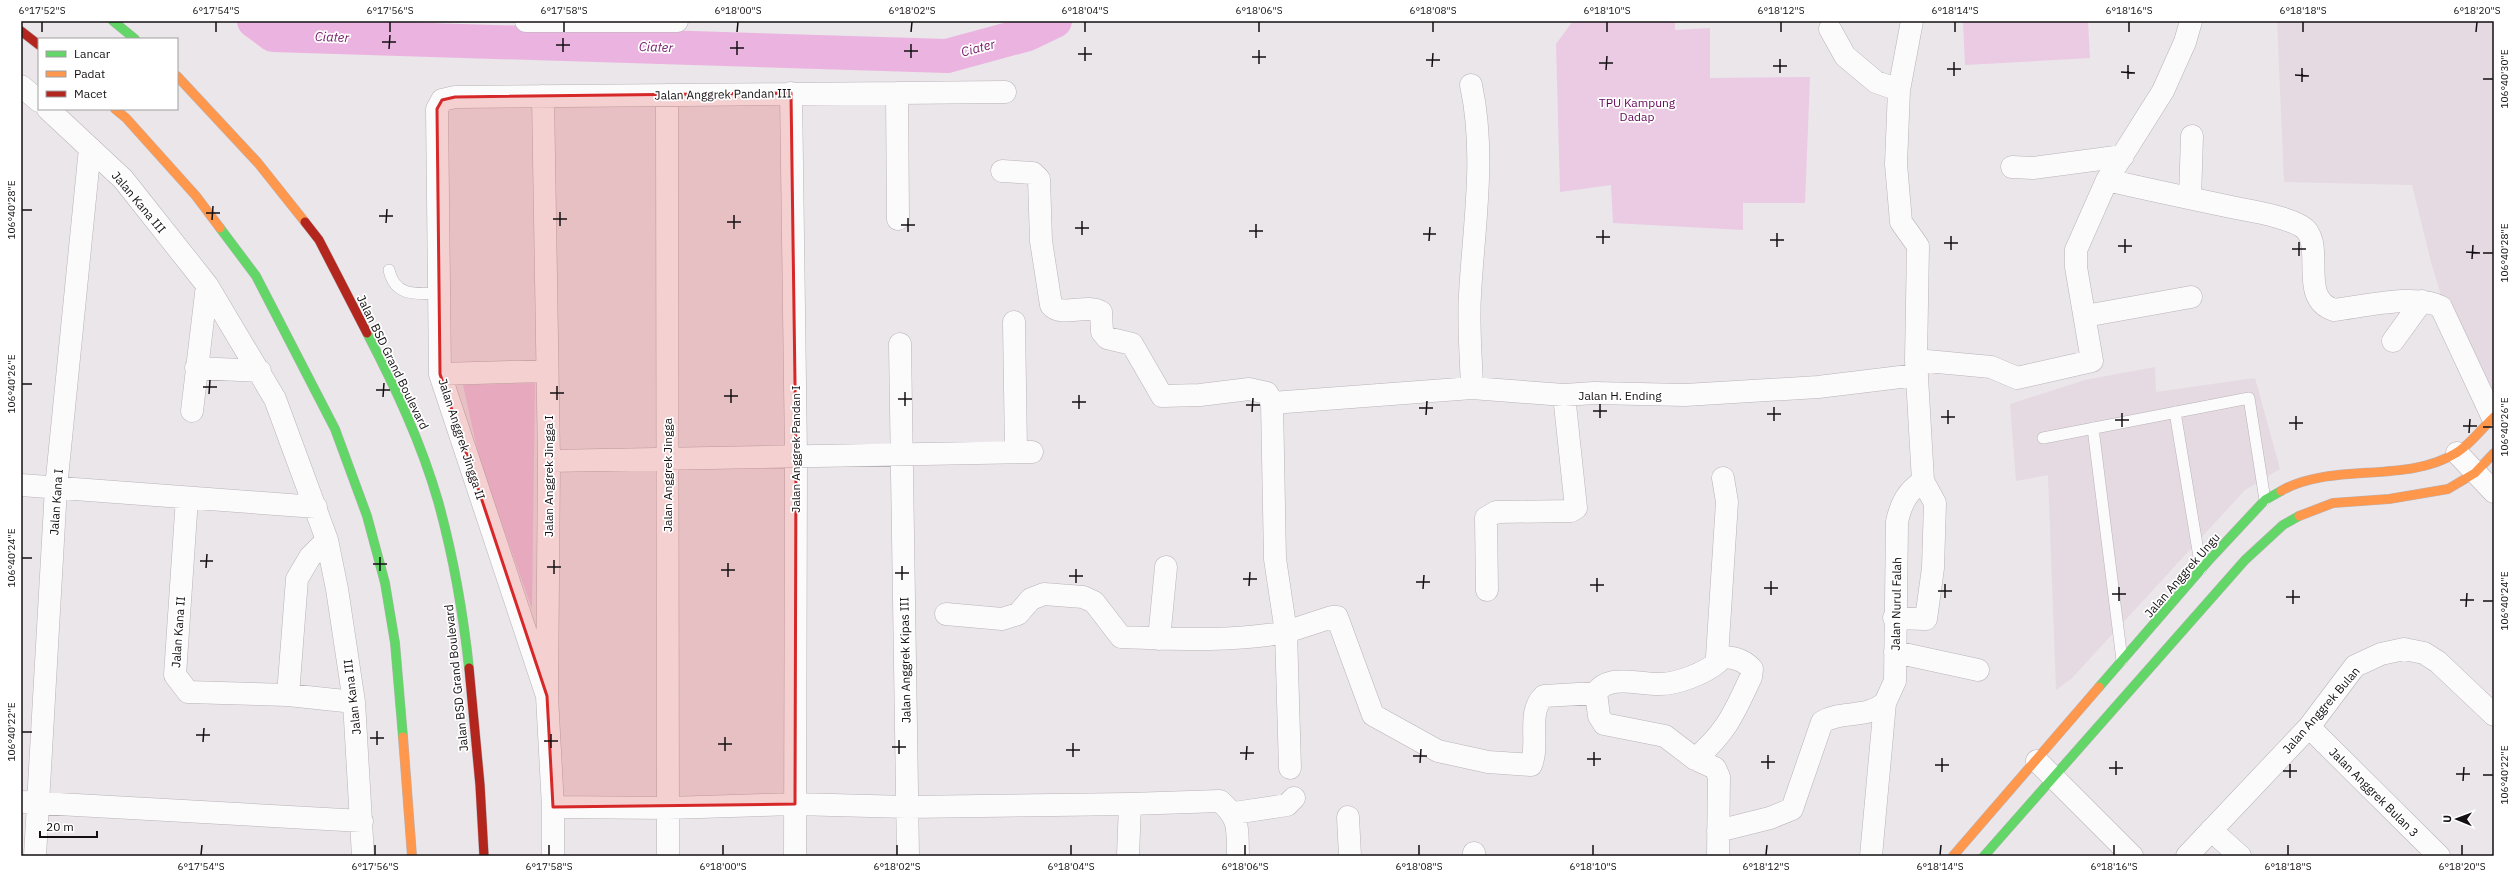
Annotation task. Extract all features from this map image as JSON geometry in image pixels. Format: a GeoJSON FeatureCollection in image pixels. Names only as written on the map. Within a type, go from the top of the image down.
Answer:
{"type":"FeatureCollection","features":[{"type":"Feature","properties":{"kind":"main road"},"geometry":{"type":"LineString","coordinates":[[113,21],[134,38]]}},
{"type":"Feature","properties":{"kind":"main road"},"geometry":{"type":"LineString","coordinates":[[21,31],[38,44]]}},
{"type":"Feature","properties":{"kind":"main road","name":"Jalan BSD Grand Boulevard"},"geometry":{"type":"LineString","coordinates":[[178,77],[258,162],[319,240],[388,374],[415,435],[438,501],[464,620],[480,785],[484,856]]}},
{"type":"Feature","properties":{"kind":"main road"},"geometry":{"type":"LineString","coordinates":[[116,110],[126,118],[196,196],[256,276],[335,428],[367,516],[385,583],[395,643],[412,856]]}},
{"type":"Feature","properties":{"kind":"main road","name":"Jalan Anggrek Ungu"},"geometry":{"type":"LineString","coordinates":[[1952,856],[2037,761],[2201,569],[2265,500],[2287,487],[2315,479],[2406,469],[2431,464],[2457,453],[2494,417]]}},
{"type":"Feature","properties":{"kind":"main road"},"geometry":{"type":"LineString","coordinates":[[1984,856],[2245,560],[2283,526],[2309,511],[2333,504],[2389,500],[2448,489],[2474,473],[2494,453]]}},
{"type":"Feature","properties":{"kind":"street"},"geometry":{"type":"LineString","coordinates":[[526,21],[677,21]]}},
{"type":"Feature","properties":{"kind":"street"},"geometry":{"type":"LineString","coordinates":[[1894,618],[1926,618],[1933,568],[1935,503],[1923,481],[1916,367],[1918,246],[1901,222],[1896,164],[1899,90],[1912,21]]}},
{"type":"Feature","properties":{"kind":"street"},"geometry":{"type":"LineString","coordinates":[[2191,21],[2185,42],[2164,91],[2107,180],[2076,250],[2076,267],[2085,316],[2191,297]]}},
{"type":"Feature","properties":{"kind":"street"},"geometry":{"type":"LineString","coordinates":[[1830,29],[1845,56],[1876,82],[1899,90]]}},
{"type":"Feature","properties":{"kind":"street"},"geometry":{"type":"LineString","coordinates":[[1470,85],[1477,113],[1478,194],[1470,295],[1472,388]]}},
{"type":"Feature","properties":{"kind":"street"},"geometry":{"type":"LineString","coordinates":[[21,86],[38,100]]}},
{"type":"Feature","properties":{"kind":"street","name":"Jalan Anggrek Pandan III"},"geometry":{"type":"LineString","coordinates":[[442,100],[455,97],[1005,92]]}},
{"type":"Feature","properties":{"kind":"street","name":"Jalan Anggrek Pandan I"},"geometry":{"type":"LineString","coordinates":[[791,93],[796,456],[795,856]]}},
{"type":"Feature","properties":{"kind":"street"},"geometry":{"type":"LineString","coordinates":[[897,93],[898,219]]}},
{"type":"Feature","properties":{"kind":"street","name":"Jalan Anggrek Jingga"},"geometry":{"type":"LineString","coordinates":[[668,94],[668,856]]}},
{"type":"Feature","properties":{"kind":"street","name":"Jalan Anggrek Jingga I"},"geometry":{"type":"LineString","coordinates":[[543,96],[549,461],[547,696],[553,807],[553,856]]}},
{"type":"Feature","properties":{"kind":"street","name":"Jalan Anggrek Jingga II"},"geometry":{"type":"LineString","coordinates":[[442,100],[438,109],[440,374],[547,696]]}},
{"type":"Feature","properties":{"kind":"street","name":"Jalan Kana III"},"geometry":{"type":"LineString","coordinates":[[49,110],[123,179],[206,285],[275,399],[327,540],[354,702],[364,856]]}},
{"type":"Feature","properties":{"kind":"street"},"geometry":{"type":"LineString","coordinates":[[2190,198],[2192,136]]}},
{"type":"Feature","properties":{"kind":"street","name":"Jalan Kana I"},"geometry":{"type":"LineString","coordinates":[[35,856],[29,803],[56,488],[90,148]]}},
{"type":"Feature","properties":{"kind":"street"},"geometry":{"type":"LineString","coordinates":[[2012,168],[2032,168],[2123,156]]}},
{"type":"Feature","properties":{"kind":"street"},"geometry":{"type":"LineString","coordinates":[[1002,171],[1033,173],[1039,179],[1040,241],[1051,305],[1054,309],[1059,311],[1088,308],[1101,312],[1102,332],[1107,338],[1132,344],[1162,396],[1200,395],[1249,389],[1267,393],[1272,403],[1275,559],[1286,632],[1290,768]]}},
{"type":"Feature","properties":{"kind":"street"},"geometry":{"type":"LineString","coordinates":[[2107,180],[2256,212],[2302,226],[2309,234],[2318,299],[2324,307],[2334,310],[2422,302],[2441,307],[2494,417]]}},
{"type":"Feature","properties":{"kind":"street"},"geometry":{"type":"LineString","coordinates":[[192,411],[206,285]]}},
{"type":"Feature","properties":{"kind":"street"},"geometry":{"type":"LineString","coordinates":[[2393,341],[2422,302]]}},
{"type":"Feature","properties":{"kind":"street","name":"Jalan H. Ending"},"geometry":{"type":"LineString","coordinates":[[1272,403],[1472,388],[1564,396],[1594,393],[1685,395],[1818,387],[1916,367],[1991,367],[2017,378],[2090,362],[2093,359],[2085,316]]}},
{"type":"Feature","properties":{"kind":"street"},"geometry":{"type":"LineString","coordinates":[[549,461],[901,453],[1024,452],[1014,322]]}},
{"type":"Feature","properties":{"kind":"street","name":"Jalan Anggrek Kipas III"},"geometry":{"type":"LineString","coordinates":[[900,344],[908,856]]}},
{"type":"Feature","properties":{"kind":"street"},"geometry":{"type":"LineString","coordinates":[[196,368],[260,372]]}},
{"type":"Feature","properties":{"kind":"street"},"geometry":{"type":"LineString","coordinates":[[440,374],[547,372]]}},
{"type":"Feature","properties":{"kind":"street"},"geometry":{"type":"LineString","coordinates":[[1487,590],[1486,518],[1496,512],[1571,512],[1576,508],[1564,396]]}},
{"type":"Feature","properties":{"kind":"street"},"geometry":{"type":"LineString","coordinates":[[2457,453],[2474,473],[2494,492]]}},
{"type":"Feature","properties":{"kind":"street"},"geometry":{"type":"LineString","coordinates":[[1718,856],[1719,778],[1715,768],[1695,759],[1666,736],[1604,724],[1599,716],[1596,693],[1600,686],[1611,683],[1662,684],[1690,676],[1715,665],[1718,662],[1717,658],[1727,502],[1723,478]]}},
{"type":"Feature","properties":{"kind":"street","name":"Jalan Nurul Falah"},"geometry":{"type":"LineString","coordinates":[[1871,856],[1885,703],[1895,681],[1894,618],[1897,522],[1901,504],[1911,490],[1923,481]]}},
{"type":"Feature","properties":{"kind":"street"},"geometry":{"type":"LineString","coordinates":[[21,486],[316,507]]}},
{"type":"Feature","properties":{"kind":"street","name":"Jalan Kana II"},"geometry":{"type":"LineString","coordinates":[[188,498],[175,675],[188,692],[288,695],[354,702]]}},
{"type":"Feature","properties":{"kind":"street"},"geometry":{"type":"LineString","coordinates":[[288,695],[298,579],[310,557],[327,540]]}},
{"type":"Feature","properties":{"kind":"street"},"geometry":{"type":"LineString","coordinates":[[1159,639],[1166,567]]}},
{"type":"Feature","properties":{"kind":"street"},"geometry":{"type":"LineString","coordinates":[[946,614],[1002,619],[1018,614],[1030,600],[1044,594],[1082,597],[1094,602],[1121,637],[1187,640],[1263,636],[1286,632],[1332,617],[1337,617],[1374,715],[1438,751],[1488,762],[1531,765],[1537,706],[1544,696],[1596,693]]}},
{"type":"Feature","properties":{"kind":"street","name":"Jalan Anggrek Bulan"},"geometry":{"type":"LineString","coordinates":[[2187,856],[2309,727],[2355,666],[2381,654],[2404,649],[2424,653],[2438,662],[2494,715]]}},
{"type":"Feature","properties":{"kind":"street"},"geometry":{"type":"LineString","coordinates":[[1895,652],[1978,670]]}},
{"type":"Feature","properties":{"kind":"street"},"geometry":{"type":"LineString","coordinates":[[1695,759],[1711,745],[1728,726],[1751,677],[1752,669],[1747,663],[1733,657],[1717,658]]}},
{"type":"Feature","properties":{"kind":"street"},"geometry":{"type":"LineString","coordinates":[[1718,831],[1770,818],[1792,809],[1822,722],[1837,716],[1865,714],[1877,710],[1885,703]]}},
{"type":"Feature","properties":{"kind":"street","name":"Jalan Anggrek Bulan 3"},"geometry":{"type":"LineString","coordinates":[[2309,727],[2439,856]]}},
{"type":"Feature","properties":{"kind":"street"},"geometry":{"type":"LineString","coordinates":[[2037,761],[2132,856]]}},
{"type":"Feature","properties":{"kind":"street"},"geometry":{"type":"LineString","coordinates":[[1236,822],[1287,805],[1294,798]]}},
{"type":"Feature","properties":{"kind":"street"},"geometry":{"type":"LineString","coordinates":[[553,807],[668,808],[795,804],[907,807],[1130,804],[1220,801],[1236,822],[1238,856]]}},
{"type":"Feature","properties":{"kind":"street"},"geometry":{"type":"LineString","coordinates":[[29,803],[362,820]]}},
{"type":"Feature","properties":{"kind":"street"},"geometry":{"type":"LineString","coordinates":[[1128,856],[1130,804]]}},
{"type":"Feature","properties":{"kind":"street"},"geometry":{"type":"LineString","coordinates":[[1348,817],[1350,856]]}},
{"type":"Feature","properties":{"kind":"street"},"geometry":{"type":"LineString","coordinates":[[2211,830],[2240,856]]}},
{"type":"Feature","properties":{"kind":"lane"},"geometry":{"type":"LineString","coordinates":[[389,270],[392,282],[396,288],[413,292],[439,292]]}},
{"type":"Feature","properties":{"kind":"lane"},"geometry":{"type":"LineString","coordinates":[[2042,438],[2249,398],[2265,500]]}},
{"type":"Feature","properties":{"kind":"lane"},"geometry":{"type":"LineString","coordinates":[[2175,412],[2201,569]]}},
{"type":"Feature","properties":{"kind":"lane"},"geometry":{"type":"LineString","coordinates":[[2093,428],[2122,662]]}},
{"type":"Feature","properties":{"kind":"highlighted area"},"geometry":{"type":"Polygon","coordinates":[[[791,93],[796,456],[795,804],[553,807],[547,696],[440,374],[437,109],[442,100],[455,97],[791,93]]]}},
{"type":"Feature","properties":{"kind":"shaded area"},"geometry":{"type":"Polygon","coordinates":[[[2277,21],[2494,21],[2494,387],[2475,408],[2431,262],[2412,185],[2284,182],[2277,21]]]}},
{"type":"Feature","properties":{"kind":"shaded area"},"geometry":{"type":"Polygon","coordinates":[[[2155,367],[2156,392],[2255,378],[2280,469],[2245,490],[2072,678],[2056,690],[2048,475],[2016,481],[2010,404],[2085,380],[2155,367]]]}},
{"type":"Feature","properties":{"kind":"green space","name":"TPU Kampung Dadap"},"geometry":{"type":"Polygon","coordinates":[[[1573,21],[1675,21],[1675,30],[1710,28],[1710,78],[1810,77],[1805,203],[1743,203],[1743,230],[1613,223],[1611,185],[1560,192],[1556,44],[1573,21]]]}},
{"type":"Feature","properties":{"kind":"green space"},"geometry":{"type":"Polygon","coordinates":[[[1963,21],[2088,21],[2090,58],[1965,65],[1963,21]]]}},
{"type":"Feature","properties":{"kind":"green space"},"geometry":{"type":"Polygon","coordinates":[[[535,383],[532,609],[480,462],[463,385],[535,383]]]}},
{"type":"Feature","properties":{"kind":"waterway","name":"Ciater"},"geometry":{"type":"LineString","coordinates":[[254,21],[273,35],[947,56],[1028,34],[1055,21]]}},
{"type":"Feature","properties":{"kind":"traffic: fast"},"geometry":{"type":"LineString","coordinates":[[113,21],[134,38]]}},
{"type":"Feature","properties":{"kind":"traffic: fast"},"geometry":{"type":"LineString","coordinates":[[220,228],[256,276],[335,429],[367,516],[385,583],[395,643],[403,737]]}},
{"type":"Feature","properties":{"kind":"traffic: fast"},"geometry":{"type":"LineString","coordinates":[[367,333],[407,415],[424,457],[438,501],[457,584],[469,668]]}},
{"type":"Feature","properties":{"kind":"traffic: fast"},"geometry":{"type":"LineString","coordinates":[[2099,687],[2209,560],[2265,500],[2281,491]]}},
{"type":"Feature","properties":{"kind":"traffic: fast"},"geometry":{"type":"LineString","coordinates":[[1984,856],[2245,560],[2283,525],[2299,516]]}},
{"type":"Feature","properties":{"kind":"traffic: slow"},"geometry":{"type":"LineString","coordinates":[[178,77],[258,163],[305,222]]}},
{"type":"Feature","properties":{"kind":"traffic: slow"},"geometry":{"type":"LineString","coordinates":[[116,110],[126,118],[196,196],[220,228]]}},
{"type":"Feature","properties":{"kind":"traffic: slow"},"geometry":{"type":"LineString","coordinates":[[2281,491],[2301,482],[2322,477],[2392,471],[2414,468],[2436,462],[2461,450],[2494,417]]}},
{"type":"Feature","properties":{"kind":"traffic: slow"},"geometry":{"type":"LineString","coordinates":[[2299,516],[2333,503],[2389,499],[2448,489],[2475,473],[2494,453]]}},
{"type":"Feature","properties":{"kind":"traffic: slow"},"geometry":{"type":"LineString","coordinates":[[1953,856],[2099,687]]}},
{"type":"Feature","properties":{"kind":"traffic: slow"},"geometry":{"type":"LineString","coordinates":[[403,737],[412,856]]}},
{"type":"Feature","properties":{"kind":"traffic: jam"},"geometry":{"type":"LineString","coordinates":[[21,31],[38,44]]}},
{"type":"Feature","properties":{"kind":"traffic: jam"},"geometry":{"type":"LineString","coordinates":[[305,222],[319,240],[367,333]]}},
{"type":"Feature","properties":{"kind":"traffic: jam"},"geometry":{"type":"LineString","coordinates":[[469,668],[480,785],[484,856]]}}]}
